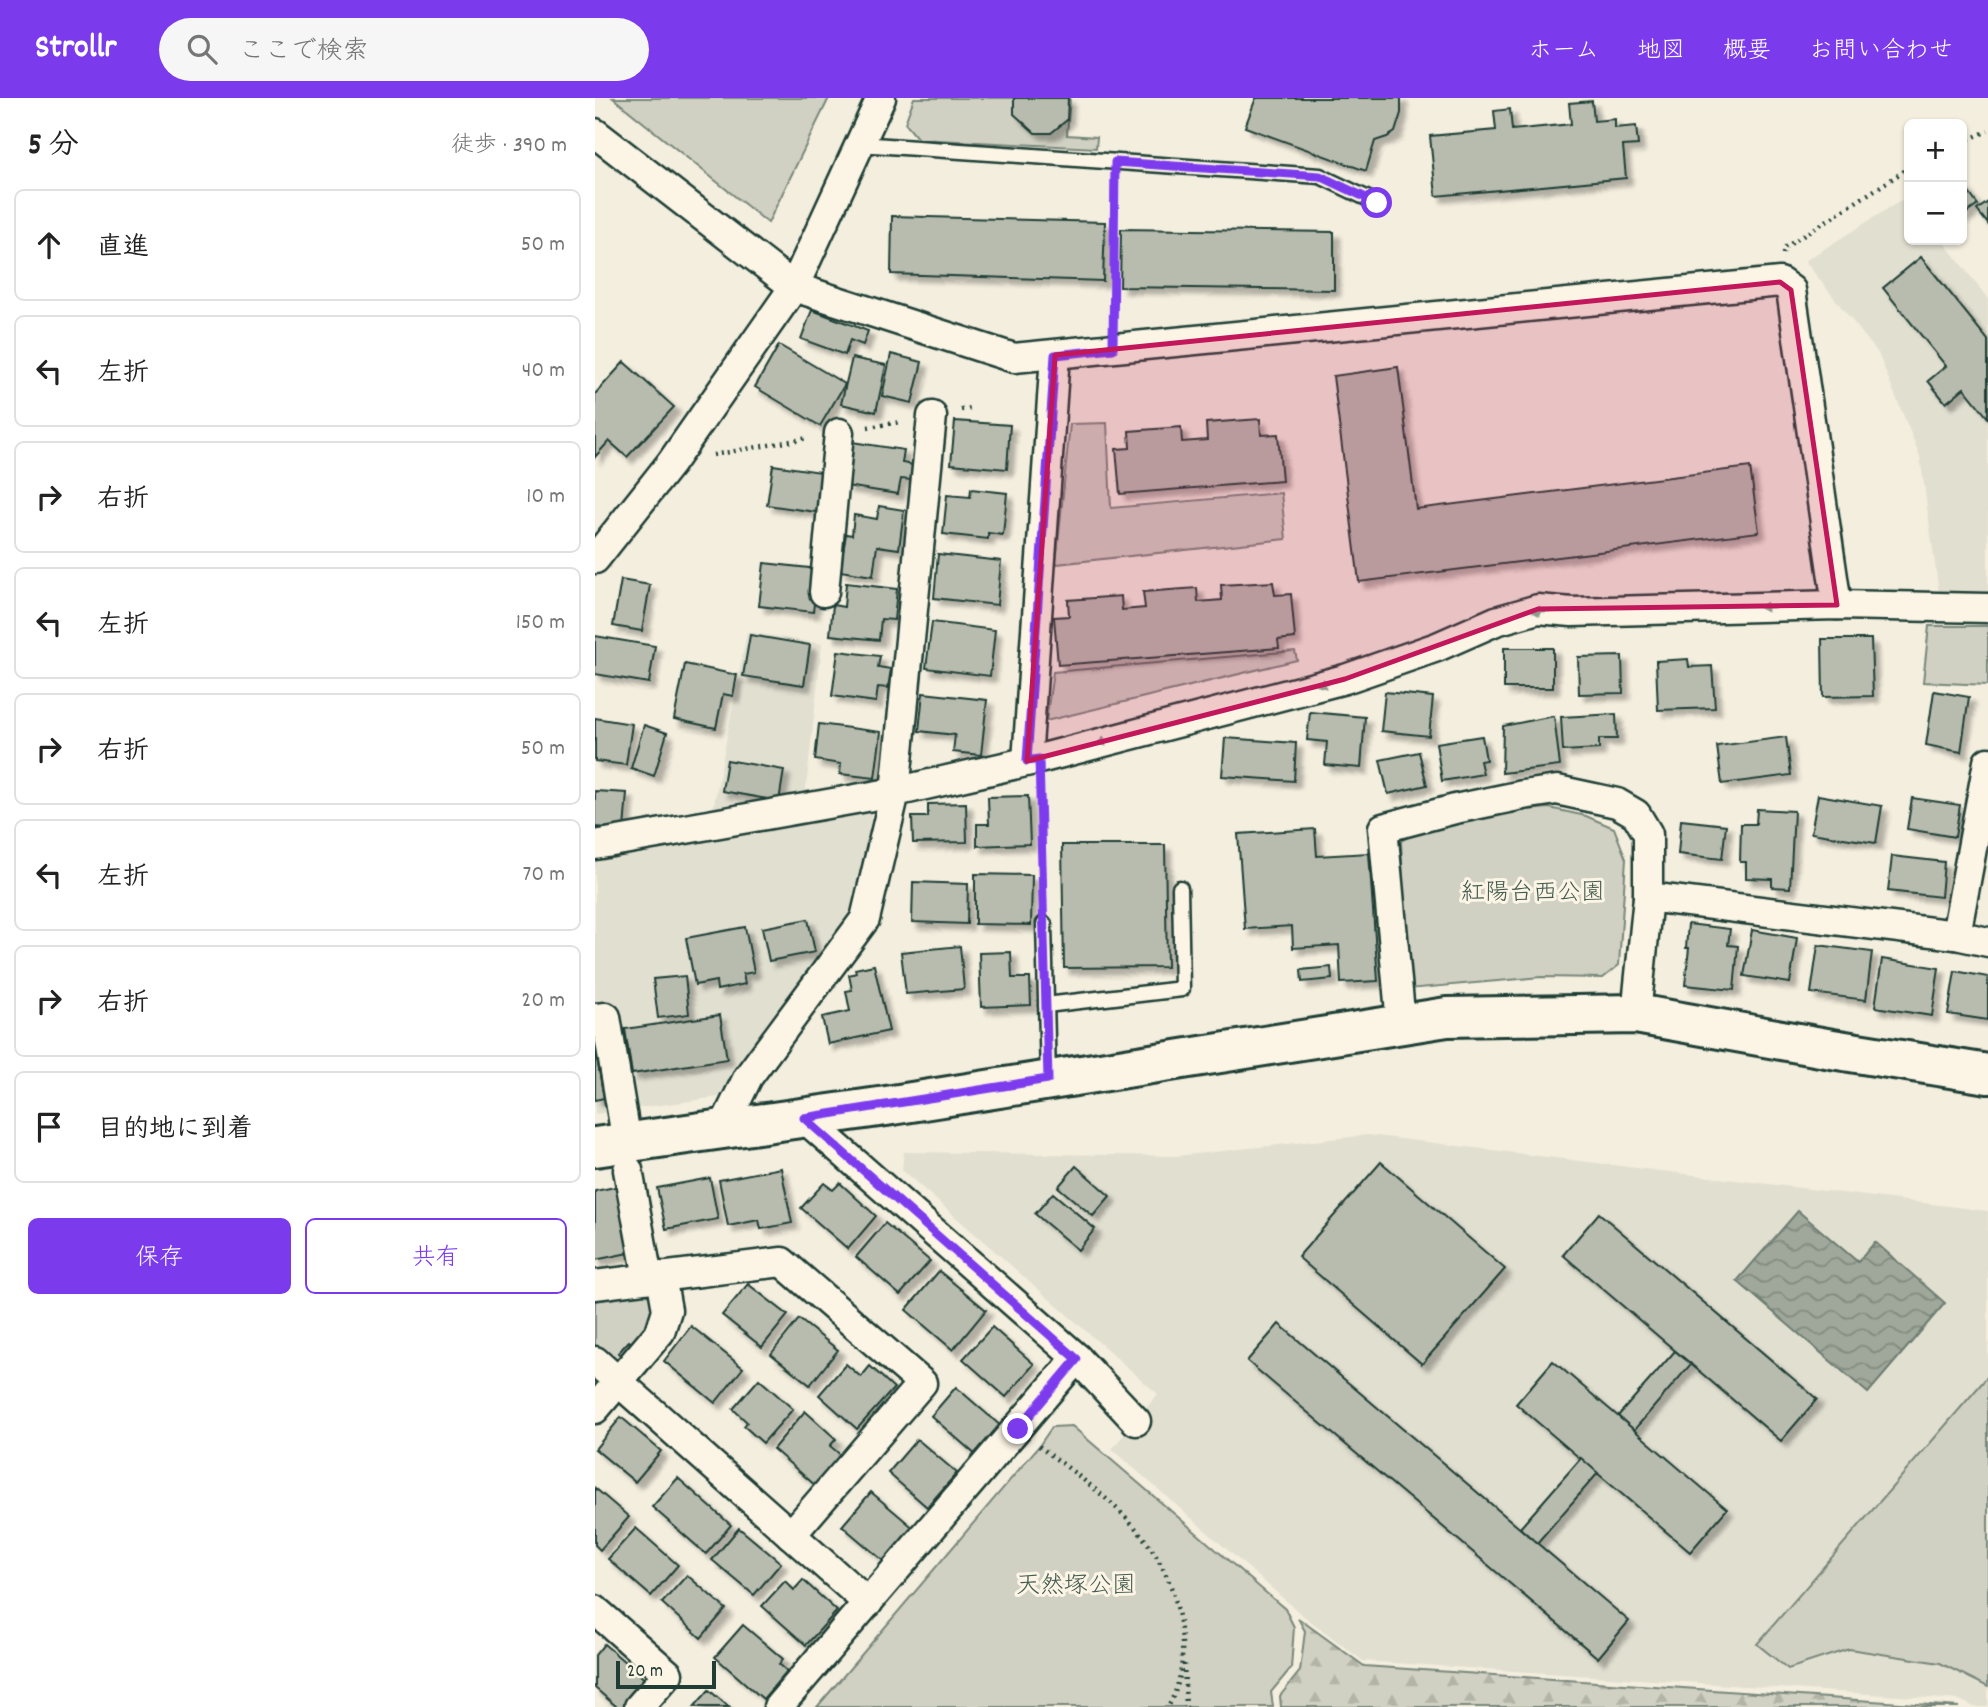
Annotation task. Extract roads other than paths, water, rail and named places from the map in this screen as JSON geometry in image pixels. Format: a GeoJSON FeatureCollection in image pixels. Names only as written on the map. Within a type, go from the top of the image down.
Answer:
{"type":"FeatureCollection","features":[{"type":"Feature","properties":{"kind":"street"},"geometry":{"type":"LineString","coordinates":[[595,559],[671,463],[794,287],[881,98]]}},
{"type":"Feature","properties":{"kind":"street"},"geometry":{"type":"LineString","coordinates":[[595,133],[794,287],[1014,358],[1780,282],[1791,290],[1837,605]]}},
{"type":"Feature","properties":{"kind":"street"},"geometry":{"type":"LineString","coordinates":[[1033,760],[1055,355]]}},
{"type":"Feature","properties":{"kind":"street"},"geometry":{"type":"LineString","coordinates":[[723,1128],[748,1077],[865,919],[895,792],[932,416]]}},
{"type":"Feature","properties":{"kind":"street"},"geometry":{"type":"LineString","coordinates":[[824,592],[839,433]]}},
{"type":"Feature","properties":{"kind":"street"},"geometry":{"type":"LineString","coordinates":[[595,845],[895,792],[1033,760],[1345,679],[1437,647],[1496,621],[1538,609],[1572,612],[1837,605],[1988,608]]}},
{"type":"Feature","properties":{"kind":"street"},"geometry":{"type":"LineString","coordinates":[[1956,935],[1988,762]]}},
{"type":"Feature","properties":{"kind":"street"},"geometry":{"type":"LineString","coordinates":[[1401,1024],[1383,828],[1478,804],[1556,790],[1617,803],[1636,814],[1648,834],[1648,897],[1636,1014]]}},
{"type":"Feature","properties":{"kind":"street"},"geometry":{"type":"LineString","coordinates":[[1648,897],[1956,935],[1988,942]]}},
{"type":"Feature","properties":{"kind":"street"},"geometry":{"type":"LineString","coordinates":[[617,1153],[723,1128],[804,1118],[1447,1017],[1636,1014],[1988,1074]]}},
{"type":"Feature","properties":{"kind":"street"},"geometry":{"type":"LineString","coordinates":[[595,1018],[606,1017],[617,1153],[667,1310],[660,1332],[595,1409]]}},
{"type":"Feature","properties":{"kind":"street"},"geometry":{"type":"LineString","coordinates":[[804,1118],[1077,1359],[1136,1422]]}},
{"type":"Feature","properties":{"kind":"street"},"geometry":{"type":"LineString","coordinates":[[595,1285],[782,1262],[922,1383],[791,1535]]}},
{"type":"Feature","properties":{"kind":"street"},"geometry":{"type":"LineString","coordinates":[[778,1707],[1077,1359]]}},
{"type":"Feature","properties":{"kind":"street"},"geometry":{"type":"LineString","coordinates":[[595,1361],[867,1603]]}},
{"type":"Feature","properties":{"kind":"street"},"geometry":{"type":"LineString","coordinates":[[595,1610],[668,1674],[639,1707]]}},
{"type":"Feature","properties":{"kind":"lane"},"geometry":{"type":"LineString","coordinates":[[859,144],[1320,176],[1377,203]]}},
{"type":"Feature","properties":{"kind":"lane"},"geometry":{"type":"LineString","coordinates":[[1046,1005],[1182,989],[1180,888]]}},
{"type":"Feature","properties":{"kind":"lane"},"geometry":{"type":"LineString","coordinates":[[1044,924],[1048,1079]]}},
{"type":"Feature","properties":{"kind":"water"},"geometry":{"type":"Polygon","coordinates":[[[1798,1211],[1858,1262],[1875,1242],[1945,1303],[1868,1393],[1737,1281],[1798,1211]]]}},
{"type":"Feature","properties":{"kind":"park label","name":"紅陽台西公園"},"geometry":{"type":"Point","coordinates":[1533,894]}},
{"type":"Feature","properties":{"kind":"park label","name":"天然塚公園"},"geometry":{"type":"Point","coordinates":[1076,1587]}}]}
